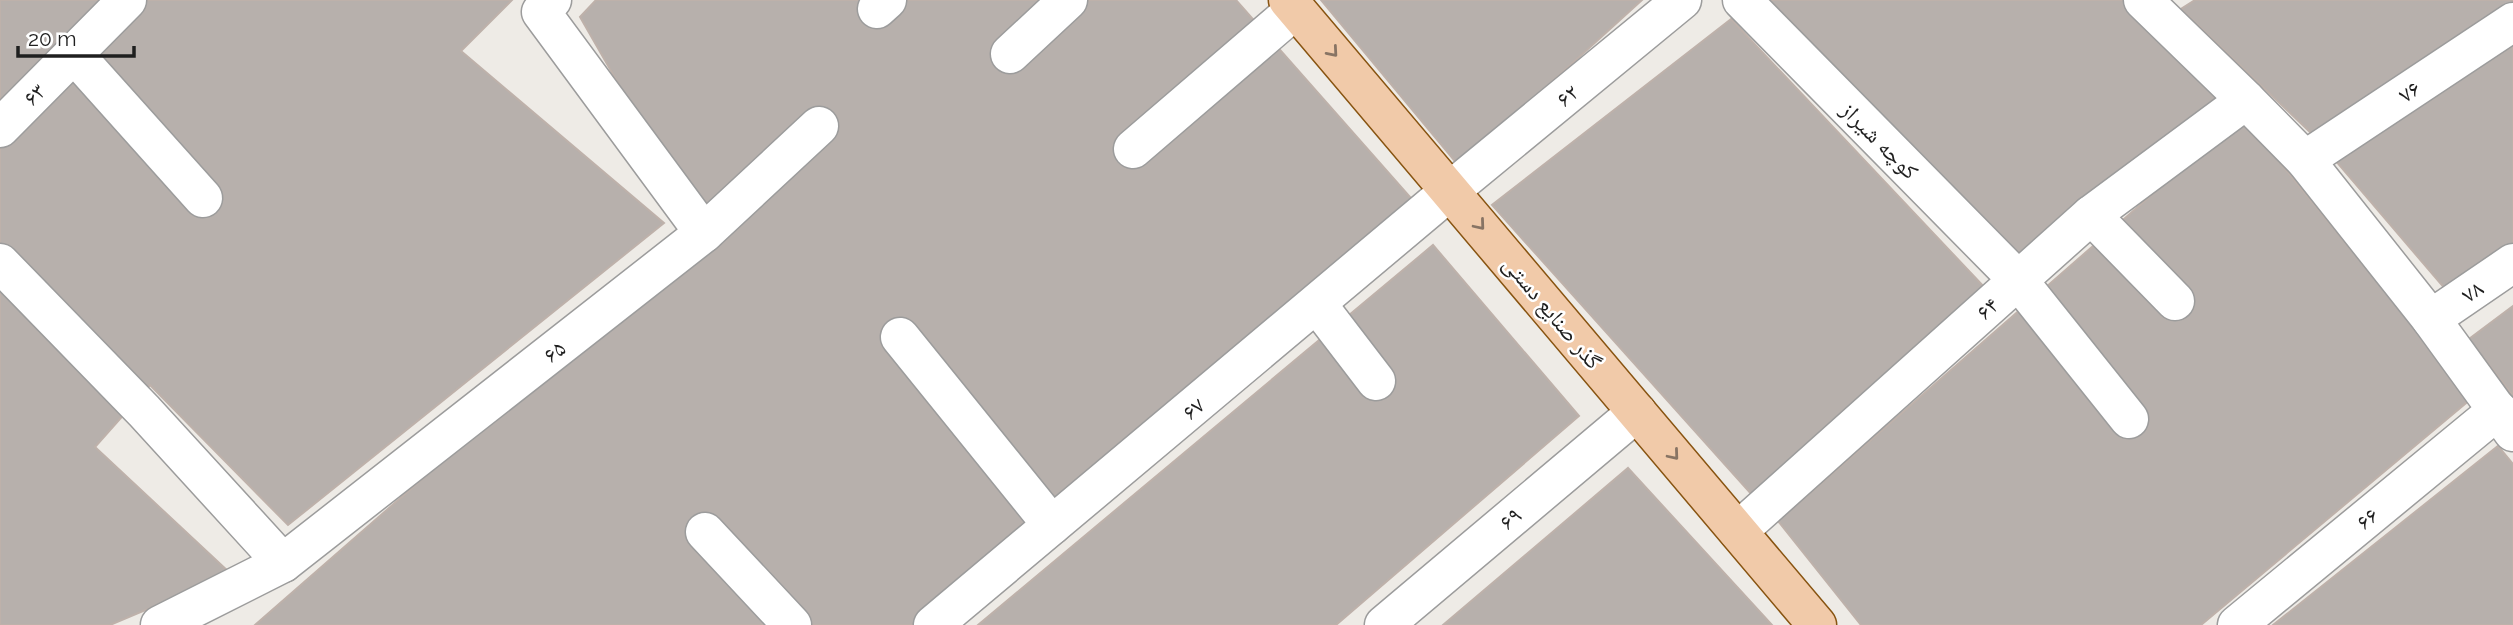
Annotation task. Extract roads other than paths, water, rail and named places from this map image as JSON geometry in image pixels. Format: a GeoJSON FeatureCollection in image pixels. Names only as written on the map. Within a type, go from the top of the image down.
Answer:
{"type":"FeatureCollection","features":[{"type":"Feature","properties":{"kind":"main road","name":"گذر صنایع دستی"},"geometry":{"type":"LineString","coordinates":[[1292,5],[1817,625]]}},
{"type":"Feature","properties":{"kind":"street","name":"۶۳"},"geometry":{"type":"LineString","coordinates":[[0,128],[127,0]]}},
{"type":"Feature","properties":{"kind":"street"},"geometry":{"type":"LineString","coordinates":[[552,0],[541,12],[704,233]]}},
{"type":"Feature","properties":{"kind":"street"},"geometry":{"type":"LineString","coordinates":[[1010,54],[1068,0]]}},
{"type":"Feature","properties":{"kind":"street","name":"۶۲"},"geometry":{"type":"LineString","coordinates":[[1451,190],[1682,0]]}},
{"type":"Feature","properties":{"kind":"street","name":"کوچه شیراز"},"geometry":{"type":"LineString","coordinates":[[1742,0],[2018,280],[2129,419]]}},
{"type":"Feature","properties":{"kind":"street"},"geometry":{"type":"LineString","coordinates":[[2152,3],[2305,160],[2431,319],[2505,421]]}},
{"type":"Feature","properties":{"kind":"street"},"geometry":{"type":"LineString","coordinates":[[1133,149],[1292,5]]}},
{"type":"Feature","properties":{"kind":"street","name":"۷۶"},"geometry":{"type":"LineString","coordinates":[[2305,160],[2513,22]]}},
{"type":"Feature","properties":{"kind":"street"},"geometry":{"type":"LineString","coordinates":[[74,54],[202,198]]}},
{"type":"Feature","properties":{"kind":"street","name":"۶۴"},"geometry":{"type":"LineString","coordinates":[[1738,531],[2091,215],[2246,100]]}},
{"type":"Feature","properties":{"kind":"street","name":"۶۵"},"geometry":{"type":"LineString","coordinates":[[160,625],[283,563],[704,233],[819,126]]}},
{"type":"Feature","properties":{"kind":"street","name":"۶۷"},"geometry":{"type":"LineString","coordinates":[[933,625],[1451,190]]}},
{"type":"Feature","properties":{"kind":"street"},"geometry":{"type":"LineString","coordinates":[[2091,215],[2175,301]]}},
{"type":"Feature","properties":{"kind":"street"},"geometry":{"type":"LineString","coordinates":[[0,263],[144,411],[283,563]]}},
{"type":"Feature","properties":{"kind":"street","name":"۷۸"},"geometry":{"type":"LineString","coordinates":[[2431,319],[2513,263]]}},
{"type":"Feature","properties":{"kind":"street"},"geometry":{"type":"LineString","coordinates":[[1317,304],[1376,381]]}},
{"type":"Feature","properties":{"kind":"street"},"geometry":{"type":"LineString","coordinates":[[900,337],[1052,525]]}},
{"type":"Feature","properties":{"kind":"street","name":"۶۹"},"geometry":{"type":"LineString","coordinates":[[1384,625],[1637,412]]}},
{"type":"Feature","properties":{"kind":"street","name":"۶۶"},"geometry":{"type":"LineString","coordinates":[[2236,625],[2505,421]]}},
{"type":"Feature","properties":{"kind":"street"},"geometry":{"type":"LineString","coordinates":[[705,532],[792,625]]}}]}
